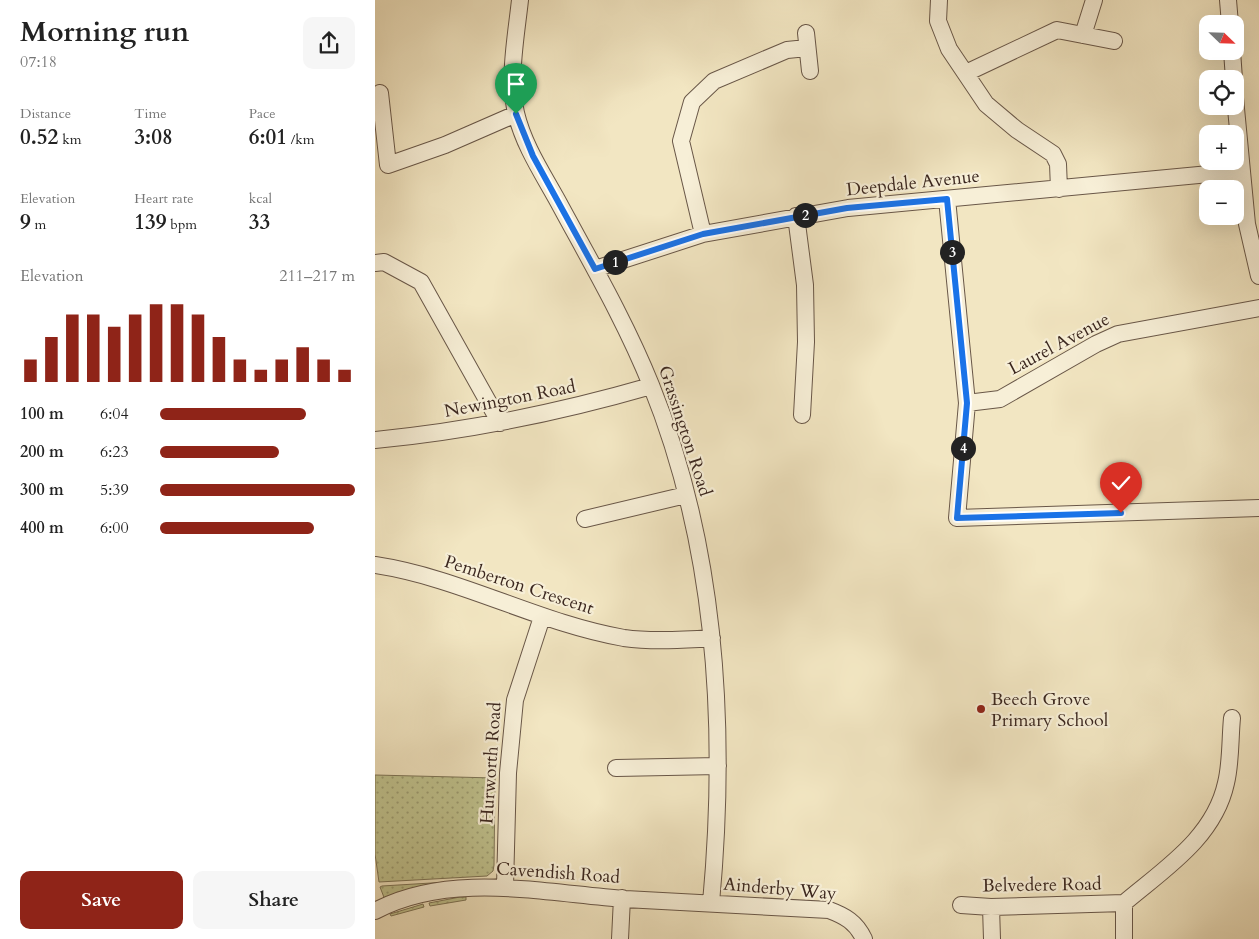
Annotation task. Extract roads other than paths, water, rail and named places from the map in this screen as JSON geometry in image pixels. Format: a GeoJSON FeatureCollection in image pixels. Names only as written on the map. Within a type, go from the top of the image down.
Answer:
{"type":"FeatureCollection","features":[{"type":"Feature","properties":{"kind":"street","name":"Grassington Road"},"geometry":{"type":"LineString","coordinates":[[520,0],[513,72],[516,114],[533,156],[623,321],[651,386],[670,440],[696,536],[712,638],[718,766],[718,830],[711,904]]}},
{"type":"Feature","properties":{"kind":"street"},"geometry":{"type":"LineString","coordinates":[[939,0],[938,21],[949,49],[987,104],[1017,130],[1053,154],[1057,164],[1059,189]]}},
{"type":"Feature","properties":{"kind":"street"},"geometry":{"type":"LineString","coordinates":[[1083,35],[1094,0]]}},
{"type":"Feature","properties":{"kind":"street"},"geometry":{"type":"LineString","coordinates":[[1228,0],[1229,15]]}},
{"type":"Feature","properties":{"kind":"street"},"geometry":{"type":"LineString","coordinates":[[966,73],[1057,30],[1114,41]]}},
{"type":"Feature","properties":{"kind":"street"},"geometry":{"type":"LineString","coordinates":[[703,234],[681,141],[692,102],[714,81],[807,40],[810,71]]}},
{"type":"Feature","properties":{"kind":"street"},"geometry":{"type":"LineString","coordinates":[[380,93],[379,113],[388,165],[445,145],[516,114]]}},
{"type":"Feature","properties":{"kind":"street"},"geometry":{"type":"LineString","coordinates":[[1236,115],[1247,224],[1259,276]]}},
{"type":"Feature","properties":{"kind":"street","name":"Deepdale Avenue"},"geometry":{"type":"LineString","coordinates":[[595,269],[703,234],[847,208],[1241,171]]}},
{"type":"Feature","properties":{"kind":"street"},"geometry":{"type":"LineString","coordinates":[[947,199],[967,403],[957,518],[1259,508]]}},
{"type":"Feature","properties":{"kind":"street"},"geometry":{"type":"LineString","coordinates":[[796,216],[805,285],[806,342],[801,415]]}},
{"type":"Feature","properties":{"kind":"street"},"geometry":{"type":"LineString","coordinates":[[375,263],[384,262],[421,282],[500,423]]}},
{"type":"Feature","properties":{"kind":"street","name":"Laurel Avenue"},"geometry":{"type":"LineString","coordinates":[[967,403],[999,399],[1096,344],[1118,334],[1259,308]]}},
{"type":"Feature","properties":{"kind":"street","name":"Newington Road"},"geometry":{"type":"LineString","coordinates":[[375,440],[453,431],[500,423],[585,405],[651,386]]}},
{"type":"Feature","properties":{"kind":"street"},"geometry":{"type":"LineString","coordinates":[[585,519],[685,495]]}},
{"type":"Feature","properties":{"kind":"street","name":"Pemberton Crescent"},"geometry":{"type":"LineString","coordinates":[[375,565],[400,569],[456,584],[542,617],[626,638],[712,638]]}},
{"type":"Feature","properties":{"kind":"street","name":"Hurworth Road"},"geometry":{"type":"LineString","coordinates":[[505,886],[508,773],[515,700],[542,617]]}},
{"type":"Feature","properties":{"kind":"street"},"geometry":{"type":"LineString","coordinates":[[1124,939],[1124,903],[1191,846],[1213,819],[1227,783],[1232,718]]}},
{"type":"Feature","properties":{"kind":"street"},"geometry":{"type":"LineString","coordinates":[[616,768],[718,766]]}},
{"type":"Feature","properties":{"kind":"street","name":"Cavendish Road"},"geometry":{"type":"LineString","coordinates":[[375,911],[385,906],[426,895],[453,890],[505,886],[622,898],[711,904]]}},
{"type":"Feature","properties":{"kind":"street"},"geometry":{"type":"LineString","coordinates":[[620,939],[622,898]]}},
{"type":"Feature","properties":{"kind":"street","name":"Belvedere Road"},"geometry":{"type":"LineString","coordinates":[[961,906],[991,907],[1124,903]]}},
{"type":"Feature","properties":{"kind":"street","name":"Ainderby Way"},"geometry":{"type":"LineString","coordinates":[[711,904],[829,910],[845,916],[859,929],[864,939]]}},
{"type":"Feature","properties":{"kind":"street"},"geometry":{"type":"LineString","coordinates":[[991,907],[992,939]]}},
{"type":"Feature","properties":{"kind":"place","name":"Beech Grove Primary School"},"geometry":{"type":"Point","coordinates":[981,709]}}]}
